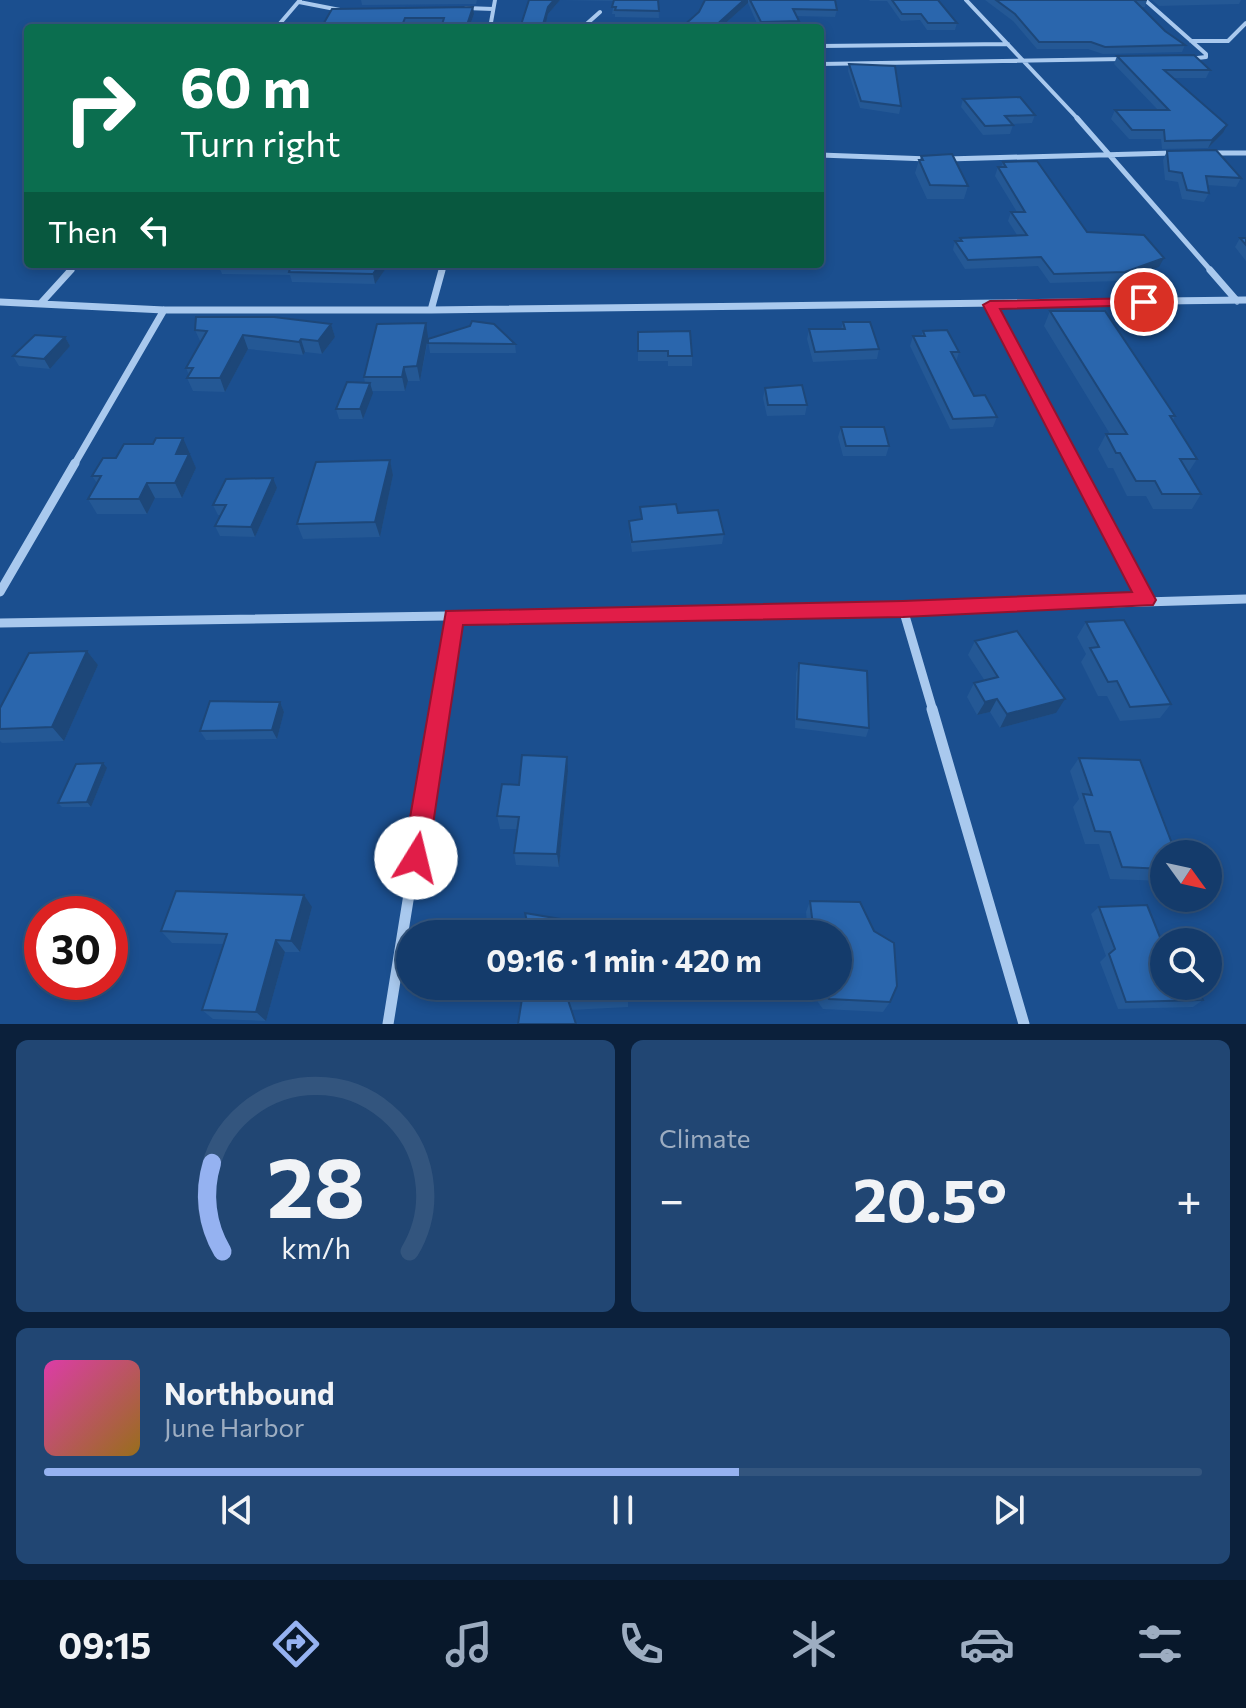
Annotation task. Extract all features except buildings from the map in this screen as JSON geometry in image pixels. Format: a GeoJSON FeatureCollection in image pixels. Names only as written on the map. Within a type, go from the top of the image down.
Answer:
{"type":"FeatureCollection","features":[{"type":"Feature","properties":{"kind":"street"},"geometry":{"type":"LineString","coordinates":[[491,24],[495,0]]}},
{"type":"Feature","properties":{"kind":"street"},"geometry":{"type":"LineString","coordinates":[[966,0],[1111,154],[1237,301]]}},
{"type":"Feature","properties":{"kind":"street"},"geometry":{"type":"LineString","coordinates":[[1145,0],[1206,57],[1182,59]]}},
{"type":"Feature","properties":{"kind":"street"},"geometry":{"type":"LineString","coordinates":[[279,24],[299,1],[351,10]]}},
{"type":"Feature","properties":{"kind":"street"},"geometry":{"type":"LineString","coordinates":[[456,8],[493,9]]}},
{"type":"Feature","properties":{"kind":"street"},"geometry":{"type":"LineString","coordinates":[[586,24],[600,12]]}},
{"type":"Feature","properties":{"kind":"street"},"geometry":{"type":"LineString","coordinates":[[1191,41],[1228,41],[1246,23]]}},
{"type":"Feature","properties":{"kind":"street"},"geometry":{"type":"LineString","coordinates":[[824,46],[1008,44]]}},
{"type":"Feature","properties":{"kind":"street"},"geometry":{"type":"LineString","coordinates":[[824,64],[1135,59]]}},
{"type":"Feature","properties":{"kind":"street"},"geometry":{"type":"LineString","coordinates":[[824,155],[928,159],[1186,153]]}},
{"type":"Feature","properties":{"kind":"street"},"geometry":{"type":"LineString","coordinates":[[1201,153],[1246,153]]}},
{"type":"Feature","properties":{"kind":"street"},"geometry":{"type":"LineString","coordinates":[[41,303],[72,268]]}},
{"type":"Feature","properties":{"kind":"street"},"geometry":{"type":"LineString","coordinates":[[431,310],[443,268]]}},
{"type":"Feature","properties":{"kind":"street"},"geometry":{"type":"LineString","coordinates":[[0,302],[164,310],[431,310],[1246,300]]}},
{"type":"Feature","properties":{"kind":"street"},"geometry":{"type":"LineString","coordinates":[[990,305],[1146,600]]}},
{"type":"Feature","properties":{"kind":"street"},"geometry":{"type":"LineString","coordinates":[[0,592],[164,310]]}},
{"type":"Feature","properties":{"kind":"street"},"geometry":{"type":"LineString","coordinates":[[0,623],[903,609],[1246,599]]}},
{"type":"Feature","properties":{"kind":"street"},"geometry":{"type":"LineString","coordinates":[[903,609],[1024,1024]]}},
{"type":"Feature","properties":{"kind":"street"},"geometry":{"type":"LineString","coordinates":[[388,1024],[454,617]]}},
{"type":"Feature","properties":{"kind":"route"},"geometry":{"type":"LineString","coordinates":[[416,858],[454,617],[903,609],[1146,600],[990,305],[1144,302]]}}]}
